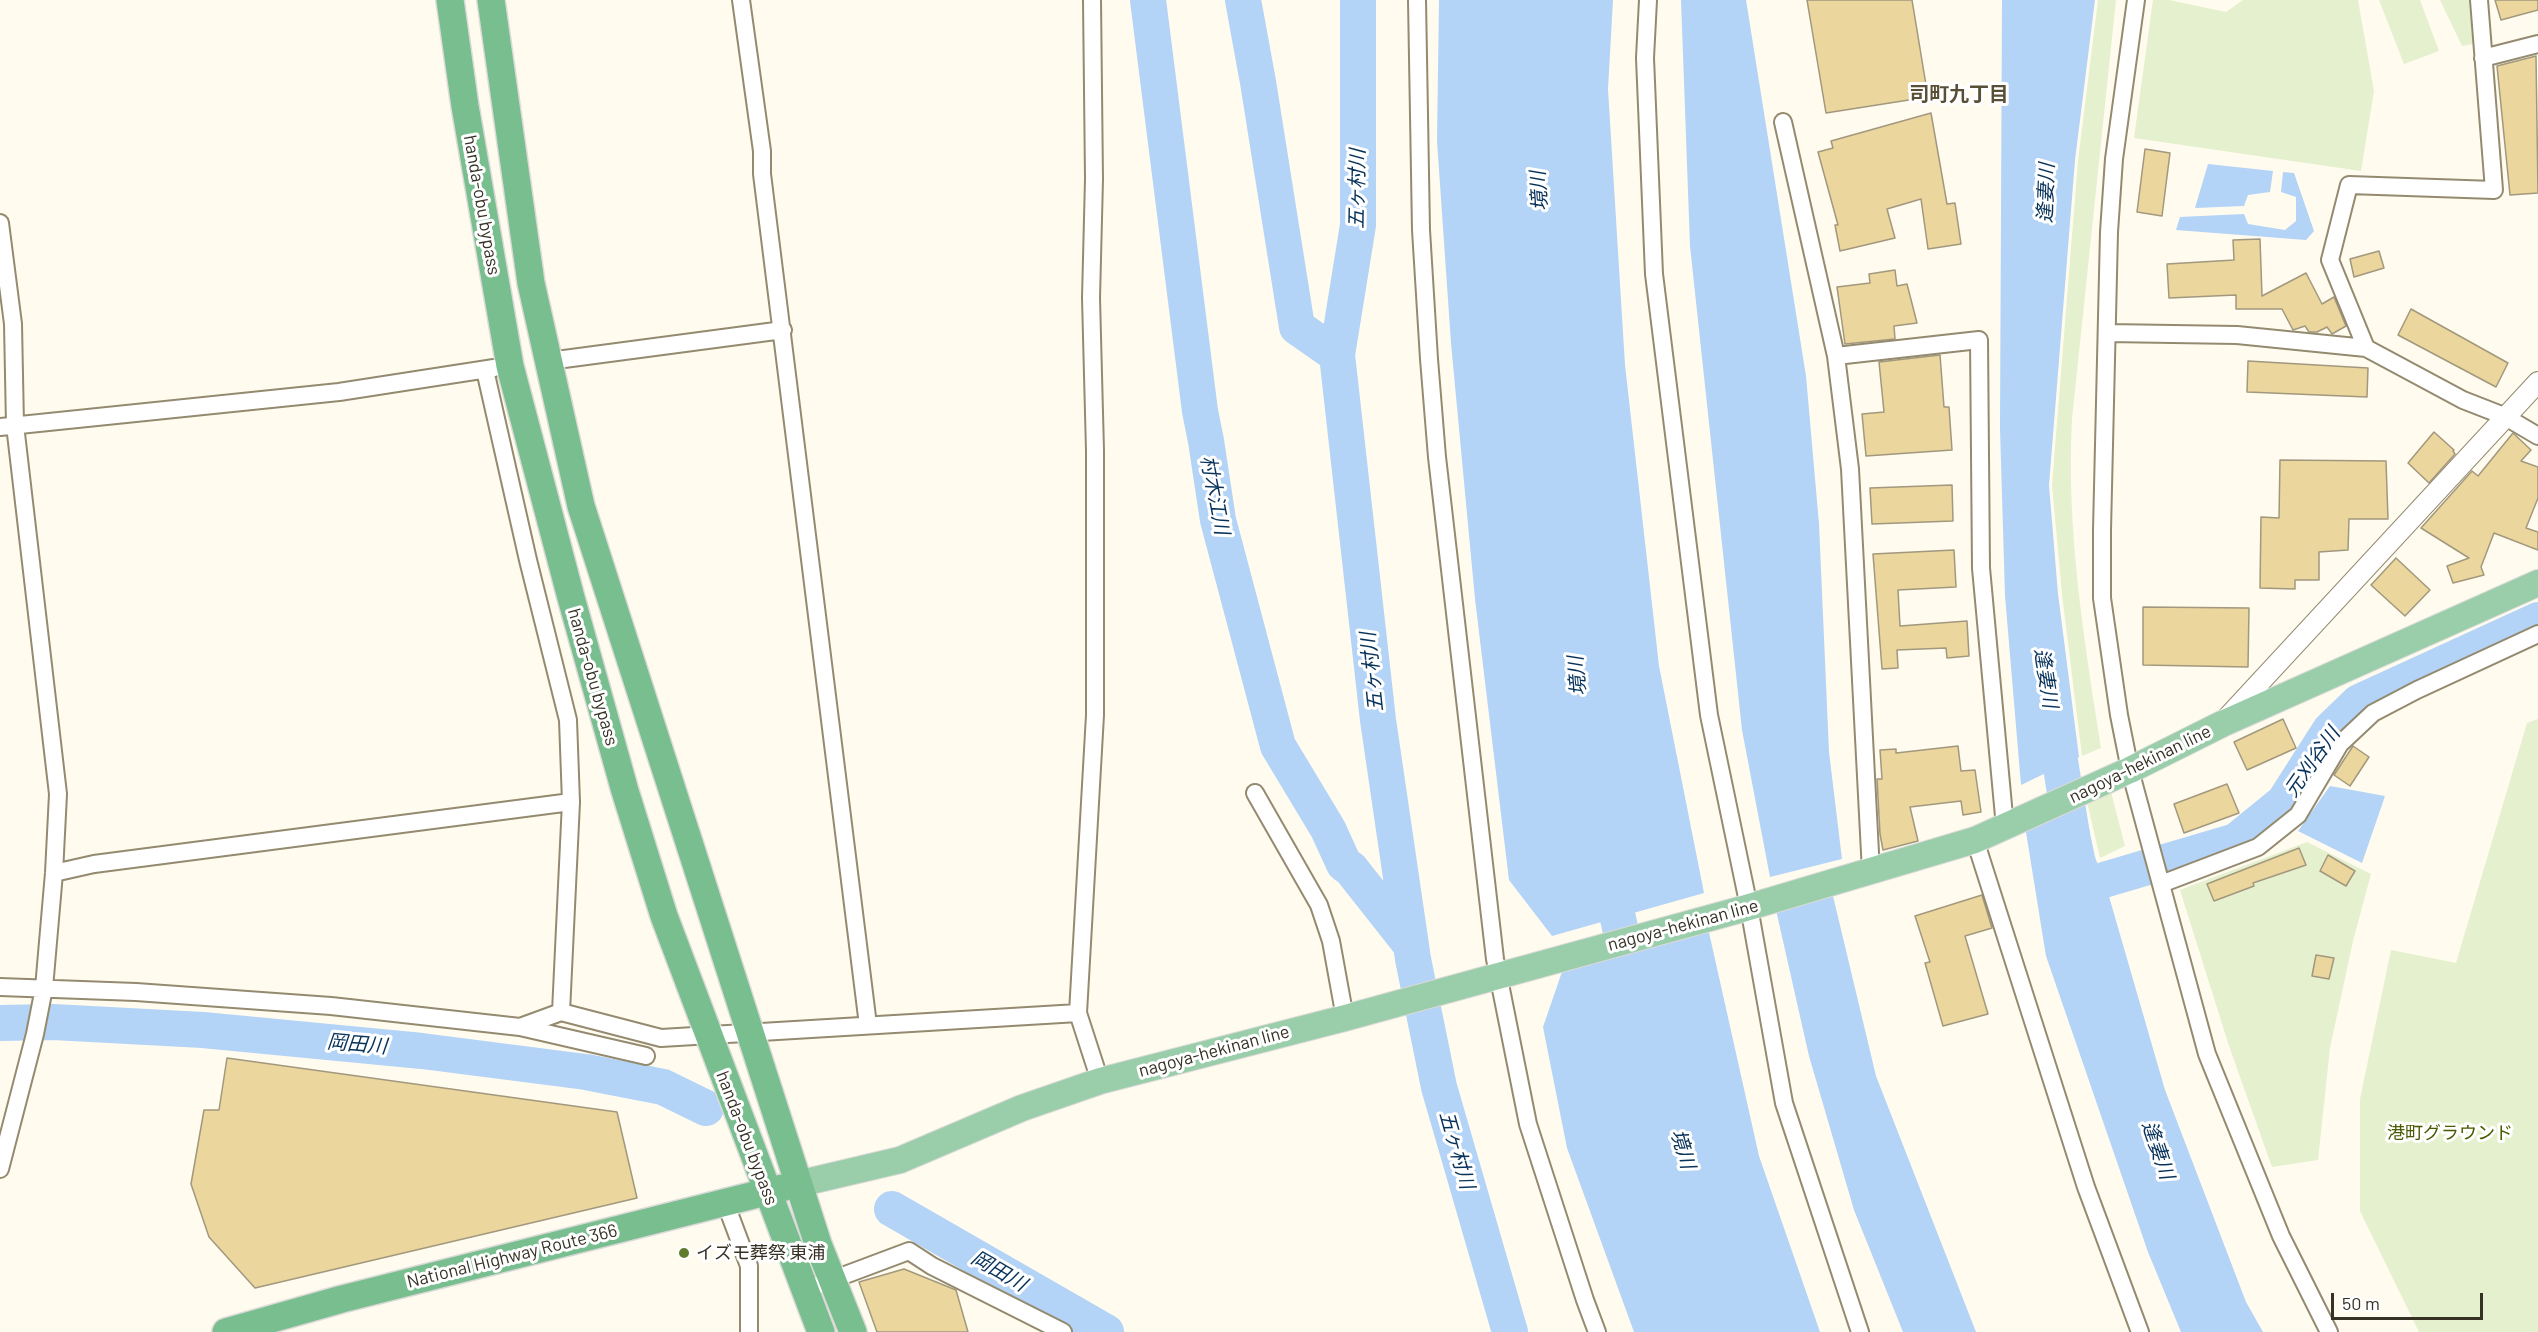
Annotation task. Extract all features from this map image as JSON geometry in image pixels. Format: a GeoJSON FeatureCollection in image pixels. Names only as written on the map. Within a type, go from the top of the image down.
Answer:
{"type":"FeatureCollection","features":[{"type":"Feature","properties":{"kind":"highway","name":"handa-obu bypass"},"geometry":{"type":"LineString","coordinates":[[450,0],[498,368],[530,450],[625,790],[664,916],[820,1332]]}},
{"type":"Feature","properties":{"kind":"highway","name":"handa-obu bypass"},"geometry":{"type":"LineString","coordinates":[[491,0],[531,283],[581,506],[798,1184],[818,1244],[853,1332]]}},
{"type":"Feature","properties":{"kind":"highway","name":"National Highway Route 366"},"geometry":{"type":"LineString","coordinates":[[225,1332],[342,1299],[798,1184]]}},
{"type":"Feature","properties":{"kind":"main road","name":"nagoya-hekinan line"},"geometry":{"type":"LineString","coordinates":[[798,1184],[900,1160],[1022,1108],[1100,1081],[1345,1018],[1749,907],[1975,840],[2133,781],[2222,724],[2538,583]]}},
{"type":"Feature","properties":{"kind":"street"},"geometry":{"type":"LineString","coordinates":[[741,0],[868,1024]]}},
{"type":"Feature","properties":{"kind":"street"},"geometry":{"type":"LineString","coordinates":[[1092,0],[1094,179],[1091,298],[1095,451],[1095,715],[1078,1013],[1100,1081]]}},
{"type":"Feature","properties":{"kind":"street"},"geometry":{"type":"LineString","coordinates":[[1418,0],[1421,230],[1429,359],[1437,457],[1497,976],[1528,1124],[1597,1332]]}},
{"type":"Feature","properties":{"kind":"street"},"geometry":{"type":"LineString","coordinates":[[1648,0],[1645,58],[1654,274],[1709,715],[1749,907],[1784,1103],[1860,1332]]}},
{"type":"Feature","properties":{"kind":"street"},"geometry":{"type":"LineString","coordinates":[[2136,0],[2114,159],[2109,232],[2102,598],[2119,716],[2133,781],[2207,1054],[2281,1236],[2329,1332]]}},
{"type":"Feature","properties":{"kind":"street"},"geometry":{"type":"LineString","coordinates":[[2366,348],[2330,260],[2349,185],[2493,190],[2479,0]]}},
{"type":"Feature","properties":{"kind":"street"},"geometry":{"type":"LineString","coordinates":[[2483,58],[2538,44]]}},
{"type":"Feature","properties":{"kind":"street"},"geometry":{"type":"LineString","coordinates":[[1783,122],[1836,356],[1850,469],[1866,873]]}},
{"type":"Feature","properties":{"kind":"street"},"geometry":{"type":"LineString","coordinates":[[0,223],[13,324],[8,426],[58,794],[44,988],[35,1034],[0,1169]]}},
{"type":"Feature","properties":{"kind":"street"},"geometry":{"type":"LineString","coordinates":[[549,361],[783,330]]}},
{"type":"Feature","properties":{"kind":"street"},"geometry":{"type":"LineString","coordinates":[[2108,333],[2237,335],[2366,348],[2463,400],[2504,416],[2538,436]]}},
{"type":"Feature","properties":{"kind":"street"},"geometry":{"type":"LineString","coordinates":[[1836,356],[1979,340],[1981,568],[2005,827]]}},
{"type":"Feature","properties":{"kind":"street"},"geometry":{"type":"LineString","coordinates":[[8,426],[339,392],[498,368],[528,560],[568,720],[571,802],[561,1012]]}},
{"type":"Feature","properties":{"kind":"street"},"geometry":{"type":"LineString","coordinates":[[2222,724],[2504,416],[2538,382]]}},
{"type":"Feature","properties":{"kind":"street"},"geometry":{"type":"LineString","coordinates":[[2161,884],[2258,847],[2298,815],[2340,744],[2373,713],[2538,634]]}},
{"type":"Feature","properties":{"kind":"street"},"geometry":{"type":"LineString","coordinates":[[1255,793],[1319,905],[1331,941],[1345,1018]]}},
{"type":"Feature","properties":{"kind":"street"},"geometry":{"type":"LineString","coordinates":[[54,873],[94,864],[571,802]]}},
{"type":"Feature","properties":{"kind":"street"},"geometry":{"type":"LineString","coordinates":[[1975,840],[2086,1187],[2140,1332]]}},
{"type":"Feature","properties":{"kind":"street"},"geometry":{"type":"LineString","coordinates":[[0,987],[331,1006],[520,1027],[646,1056]]}},
{"type":"Feature","properties":{"kind":"street"},"geometry":{"type":"LineString","coordinates":[[520,1027],[561,1012],[661,1038],[709,1037],[868,1024],[985,1020],[1078,1013]]}},
{"type":"Feature","properties":{"kind":"street"},"geometry":{"type":"LineString","coordinates":[[725,1202],[749,1266],[748,1332]]}},
{"type":"Feature","properties":{"kind":"street"},"geometry":{"type":"LineString","coordinates":[[806,1290],[909,1251],[932,1266],[1064,1332]]}},
{"type":"Feature","properties":{"kind":"green space"},"geometry":{"type":"Polygon","coordinates":[[[2098,0],[2116,0],[2072,419],[2071,461],[2078,584],[2101,748],[2082,756],[2062,594],[2052,485],[2078,161],[2098,0]]]}},
{"type":"Feature","properties":{"kind":"green space"},"geometry":{"type":"Polygon","coordinates":[[[2153,0],[2169,0],[2226,12],[2243,0],[2358,0],[2374,91],[2361,171],[2134,138],[2153,0]]]}},
{"type":"Feature","properties":{"kind":"green space"},"geometry":{"type":"Polygon","coordinates":[[[2379,0],[2420,0],[2439,51],[2404,64],[2379,0]]]}},
{"type":"Feature","properties":{"kind":"green space"},"geometry":{"type":"Polygon","coordinates":[[[2440,0],[2469,0],[2473,44],[2462,46],[2440,0]]]}},
{"type":"Feature","properties":{"kind":"green space","name":"港町グラウンド"},"geometry":{"type":"Polygon","coordinates":[[[2538,719],[2538,1332],[2419,1332],[2360,1211],[2360,1099],[2391,950],[2456,963],[2527,723],[2538,719]]]}},
{"type":"Feature","properties":{"kind":"green space"},"geometry":{"type":"Polygon","coordinates":[[[2109,784],[2125,846],[2100,858],[2085,793],[2109,784]]]}},
{"type":"Feature","properties":{"kind":"green space"},"geometry":{"type":"Polygon","coordinates":[[[2307,842],[2371,874],[2353,941],[2330,1048],[2318,1160],[2272,1167],[2229,1046],[2180,890],[2307,842]]]}},
{"type":"Feature","properties":{"kind":"water"},"geometry":{"type":"Polygon","coordinates":[[[1439,0],[1613,0],[1608,89],[1625,365],[1659,666],[1704,893],[1552,936],[1509,880],[1475,599],[1451,343],[1437,141],[1439,0]]]}},
{"type":"Feature","properties":{"kind":"water"},"geometry":{"type":"Polygon","coordinates":[[[1681,0],[1746,0],[1806,376],[1819,524],[1829,752],[1842,859],[1770,877],[1742,730],[1690,246],[1681,0]]]}},
{"type":"Feature","properties":{"kind":"water"},"geometry":{"type":"Polygon","coordinates":[[[2002,0],[2095,0],[2075,160],[2049,485],[2058,594],[2079,757],[2021,785],[2005,596],[2000,428],[2002,0]]]}},
{"type":"Feature","properties":{"kind":"water"},"geometry":{"type":"Polygon","coordinates":[[[2208,164],[2273,171],[2270,192],[2248,195],[2244,206],[2195,208],[2208,164]]]}},
{"type":"Feature","properties":{"kind":"water"},"geometry":{"type":"Polygon","coordinates":[[[2283,172],[2294,173],[2314,231],[2306,240],[2176,230],[2180,217],[2244,214],[2248,224],[2285,230],[2296,221],[2296,197],[2281,192],[2283,172]]]}},
{"type":"Feature","properties":{"kind":"water"},"geometry":{"type":"Polygon","coordinates":[[[2330,786],[2385,796],[2362,863],[2298,831],[2330,786]]]}},
{"type":"Feature","properties":{"kind":"water"},"geometry":{"type":"Polygon","coordinates":[[[2083,800],[2095,857],[2108,893],[2165,1090],[2246,1302],[2263,1332],[2181,1332],[2148,1252],[2046,956],[2025,826],[2083,800]]]}},
{"type":"Feature","properties":{"kind":"water"},"geometry":{"type":"Polygon","coordinates":[[[1833,896],[1876,1076],[1976,1332],[1903,1332],[1854,1210],[1809,1056],[1776,910],[1833,896]]]}},
{"type":"Feature","properties":{"kind":"water"},"geometry":{"type":"Polygon","coordinates":[[[1708,928],[1759,1156],[1820,1332],[1634,1332],[1567,1148],[1543,1027],[1564,966],[1708,928]]]}},
{"type":"Feature","properties":{"kind":"building"},"geometry":{"type":"Polygon","coordinates":[[[1807,0],[1912,0],[1928,97],[1826,113],[1807,0]]]}},
{"type":"Feature","properties":{"kind":"building"},"geometry":{"type":"Polygon","coordinates":[[[2495,0],[2538,0],[2538,10],[2501,20],[2495,0]]]}},
{"type":"Feature","properties":{"kind":"building"},"geometry":{"type":"Polygon","coordinates":[[[2536,56],[2538,193],[2510,195],[2497,66],[2536,56]]]}},
{"type":"Feature","properties":{"kind":"building"},"geometry":{"type":"Polygon","coordinates":[[[1931,113],[1947,204],[1955,203],[1961,244],[1928,249],[1921,199],[1887,209],[1895,238],[1840,251],[1835,225],[1838,225],[1818,152],[1833,148],[1831,141],[1931,113]]]}},
{"type":"Feature","properties":{"kind":"building"},"geometry":{"type":"Polygon","coordinates":[[[2145,149],[2170,153],[2162,216],[2137,212],[2145,149]]]}},
{"type":"Feature","properties":{"kind":"building"},"geometry":{"type":"Polygon","coordinates":[[[2260,239],[2262,296],[2306,273],[2322,304],[2334,297],[2346,326],[2332,334],[2327,327],[2317,332],[2309,332],[2305,326],[2293,330],[2282,309],[2236,309],[2236,295],[2169,298],[2167,264],[2234,260],[2233,240],[2260,239]]]}},
{"type":"Feature","properties":{"kind":"building"},"geometry":{"type":"Polygon","coordinates":[[[2379,251],[2384,268],[2354,277],[2350,259],[2379,251]]]}},
{"type":"Feature","properties":{"kind":"building"},"geometry":{"type":"Polygon","coordinates":[[[1895,270],[1897,286],[1907,284],[1917,323],[1894,326],[1895,339],[1845,344],[1837,287],[1870,283],[1869,274],[1895,270]]]}},
{"type":"Feature","properties":{"kind":"building"},"geometry":{"type":"Polygon","coordinates":[[[2411,309],[2508,363],[2496,387],[2398,335],[2411,309]]]}},
{"type":"Feature","properties":{"kind":"building"},"geometry":{"type":"Polygon","coordinates":[[[1940,355],[1944,407],[1949,407],[1952,450],[1866,456],[1862,414],[1884,412],[1879,362],[1940,355]]]}},
{"type":"Feature","properties":{"kind":"building"},"geometry":{"type":"Polygon","coordinates":[[[2248,361],[2368,368],[2367,397],[2247,392],[2248,361]]]}},
{"type":"Feature","properties":{"kind":"building"},"geometry":{"type":"Polygon","coordinates":[[[2434,432],[2454,450],[2455,454],[2429,483],[2408,463],[2434,432]]]}},
{"type":"Feature","properties":{"kind":"building"},"geometry":{"type":"Polygon","coordinates":[[[2513,433],[2531,450],[2521,461],[2538,467],[2538,498],[2526,528],[2538,532],[2538,550],[2494,533],[2481,567],[2484,575],[2453,583],[2447,566],[2469,558],[2421,528],[2472,471],[2478,476],[2513,433]]]}},
{"type":"Feature","properties":{"kind":"building"},"geometry":{"type":"Polygon","coordinates":[[[2280,460],[2386,461],[2388,519],[2349,519],[2348,550],[2319,552],[2319,580],[2295,580],[2295,589],[2260,588],[2261,517],[2279,518],[2280,460]]]}},
{"type":"Feature","properties":{"kind":"building"},"geometry":{"type":"Polygon","coordinates":[[[1952,485],[1953,521],[1872,524],[1870,488],[1952,485]]]}},
{"type":"Feature","properties":{"kind":"building"},"geometry":{"type":"Polygon","coordinates":[[[1954,550],[1956,587],[1898,590],[1900,626],[1967,621],[1969,656],[1947,658],[1946,648],[1897,650],[1898,668],[1882,669],[1873,554],[1954,550]]]}},
{"type":"Feature","properties":{"kind":"building"},"geometry":{"type":"Polygon","coordinates":[[[2396,558],[2430,590],[2405,616],[2371,585],[2396,558]]]}},
{"type":"Feature","properties":{"kind":"building"},"geometry":{"type":"Polygon","coordinates":[[[2143,607],[2249,608],[2248,667],[2143,665],[2143,607]]]}},
{"type":"Feature","properties":{"kind":"building"},"geometry":{"type":"Polygon","coordinates":[[[2283,719],[2296,748],[2247,770],[2234,742],[2283,719]]]}},
{"type":"Feature","properties":{"kind":"building"},"geometry":{"type":"Polygon","coordinates":[[[1958,746],[1961,771],[1975,770],[1981,812],[1963,815],[1961,801],[1910,807],[1918,841],[1883,850],[1877,779],[1882,779],[1880,750],[1896,749],[1896,753],[1958,746]]]}},
{"type":"Feature","properties":{"kind":"building"},"geometry":{"type":"Polygon","coordinates":[[[2353,746],[2369,757],[2350,786],[2334,775],[2353,746]]]}},
{"type":"Feature","properties":{"kind":"building"},"geometry":{"type":"Polygon","coordinates":[[[2227,784],[2239,813],[2184,833],[2174,804],[2227,784]]]}},
{"type":"Feature","properties":{"kind":"building"},"geometry":{"type":"Polygon","coordinates":[[[2299,848],[2306,865],[2253,883],[2254,886],[2214,901],[2207,884],[2299,848]]]}},
{"type":"Feature","properties":{"kind":"building"},"geometry":{"type":"Polygon","coordinates":[[[2328,855],[2355,871],[2346,886],[2320,871],[2328,855]]]}},
{"type":"Feature","properties":{"kind":"building"},"geometry":{"type":"Polygon","coordinates":[[[1982,895],[1992,928],[1965,936],[1988,1014],[1943,1026],[1925,963],[1930,962],[1915,916],[1982,895]]]}},
{"type":"Feature","properties":{"kind":"building"},"geometry":{"type":"Polygon","coordinates":[[[2316,955],[2334,958],[2329,979],[2312,976],[2316,955]]]}},
{"type":"Feature","properties":{"kind":"building"},"geometry":{"type":"Polygon","coordinates":[[[227,1058],[617,1112],[637,1198],[255,1288],[209,1237],[191,1184],[204,1110],[219,1110],[227,1058]]]}},
{"type":"Feature","properties":{"kind":"building"},"geometry":{"type":"Polygon","coordinates":[[[904,1269],[956,1290],[968,1332],[877,1332],[859,1282],[904,1269]]]}},
{"type":"Feature","properties":{"kind":"waterway","name":"村木江川"},"geometry":{"type":"LineString","coordinates":[[1148,0],[1200,411],[1218,520],[1278,746],[1328,829],[1344,864],[1351,869],[1411,945]]}},
{"type":"Feature","properties":{"kind":"waterway"},"geometry":{"type":"LineString","coordinates":[[1243,0],[1297,327],[1337,355]]}},
{"type":"Feature","properties":{"kind":"waterway","name":"五ヶ村川"},"geometry":{"type":"LineString","coordinates":[[1358,0],[1358,225],[1337,355],[1378,720],[1413,959],[1439,1087],[1510,1332]]}},
{"type":"Feature","properties":{"kind":"waterway","name":"元刈谷川"},"geometry":{"type":"LineString","coordinates":[[2080,887],[2236,841],[2284,802],[2330,730],[2359,702],[2538,620]]}},
{"type":"Feature","properties":{"kind":"waterway","name":"逢妻川"},"geometry":{"type":"LineString","coordinates":[[2053,718],[2072,835]]}},
{"type":"Feature","properties":{"kind":"waterway","name":"境川"},"geometry":{"type":"LineString","coordinates":[[1607,869],[1631,977]]}},
{"type":"Feature","properties":{"kind":"waterway","name":"岡田川"},"geometry":{"type":"LineString","coordinates":[[0,1023],[53,1022],[203,1030],[422,1051],[586,1072],[663,1087],[706,1108]]}},
{"type":"Feature","properties":{"kind":"waterway","name":"岡田川"},"geometry":{"type":"LineString","coordinates":[[892,1209],[1106,1332]]}},
{"type":"Feature","properties":{"kind":"place","name":"イズモ葬祭 東浦"},"geometry":{"type":"Point","coordinates":[684,1253]}},
{"type":"Feature","properties":{"kind":"district","name":"司町九丁目"},"geometry":{"type":"Point","coordinates":[1959,94]}}]}
